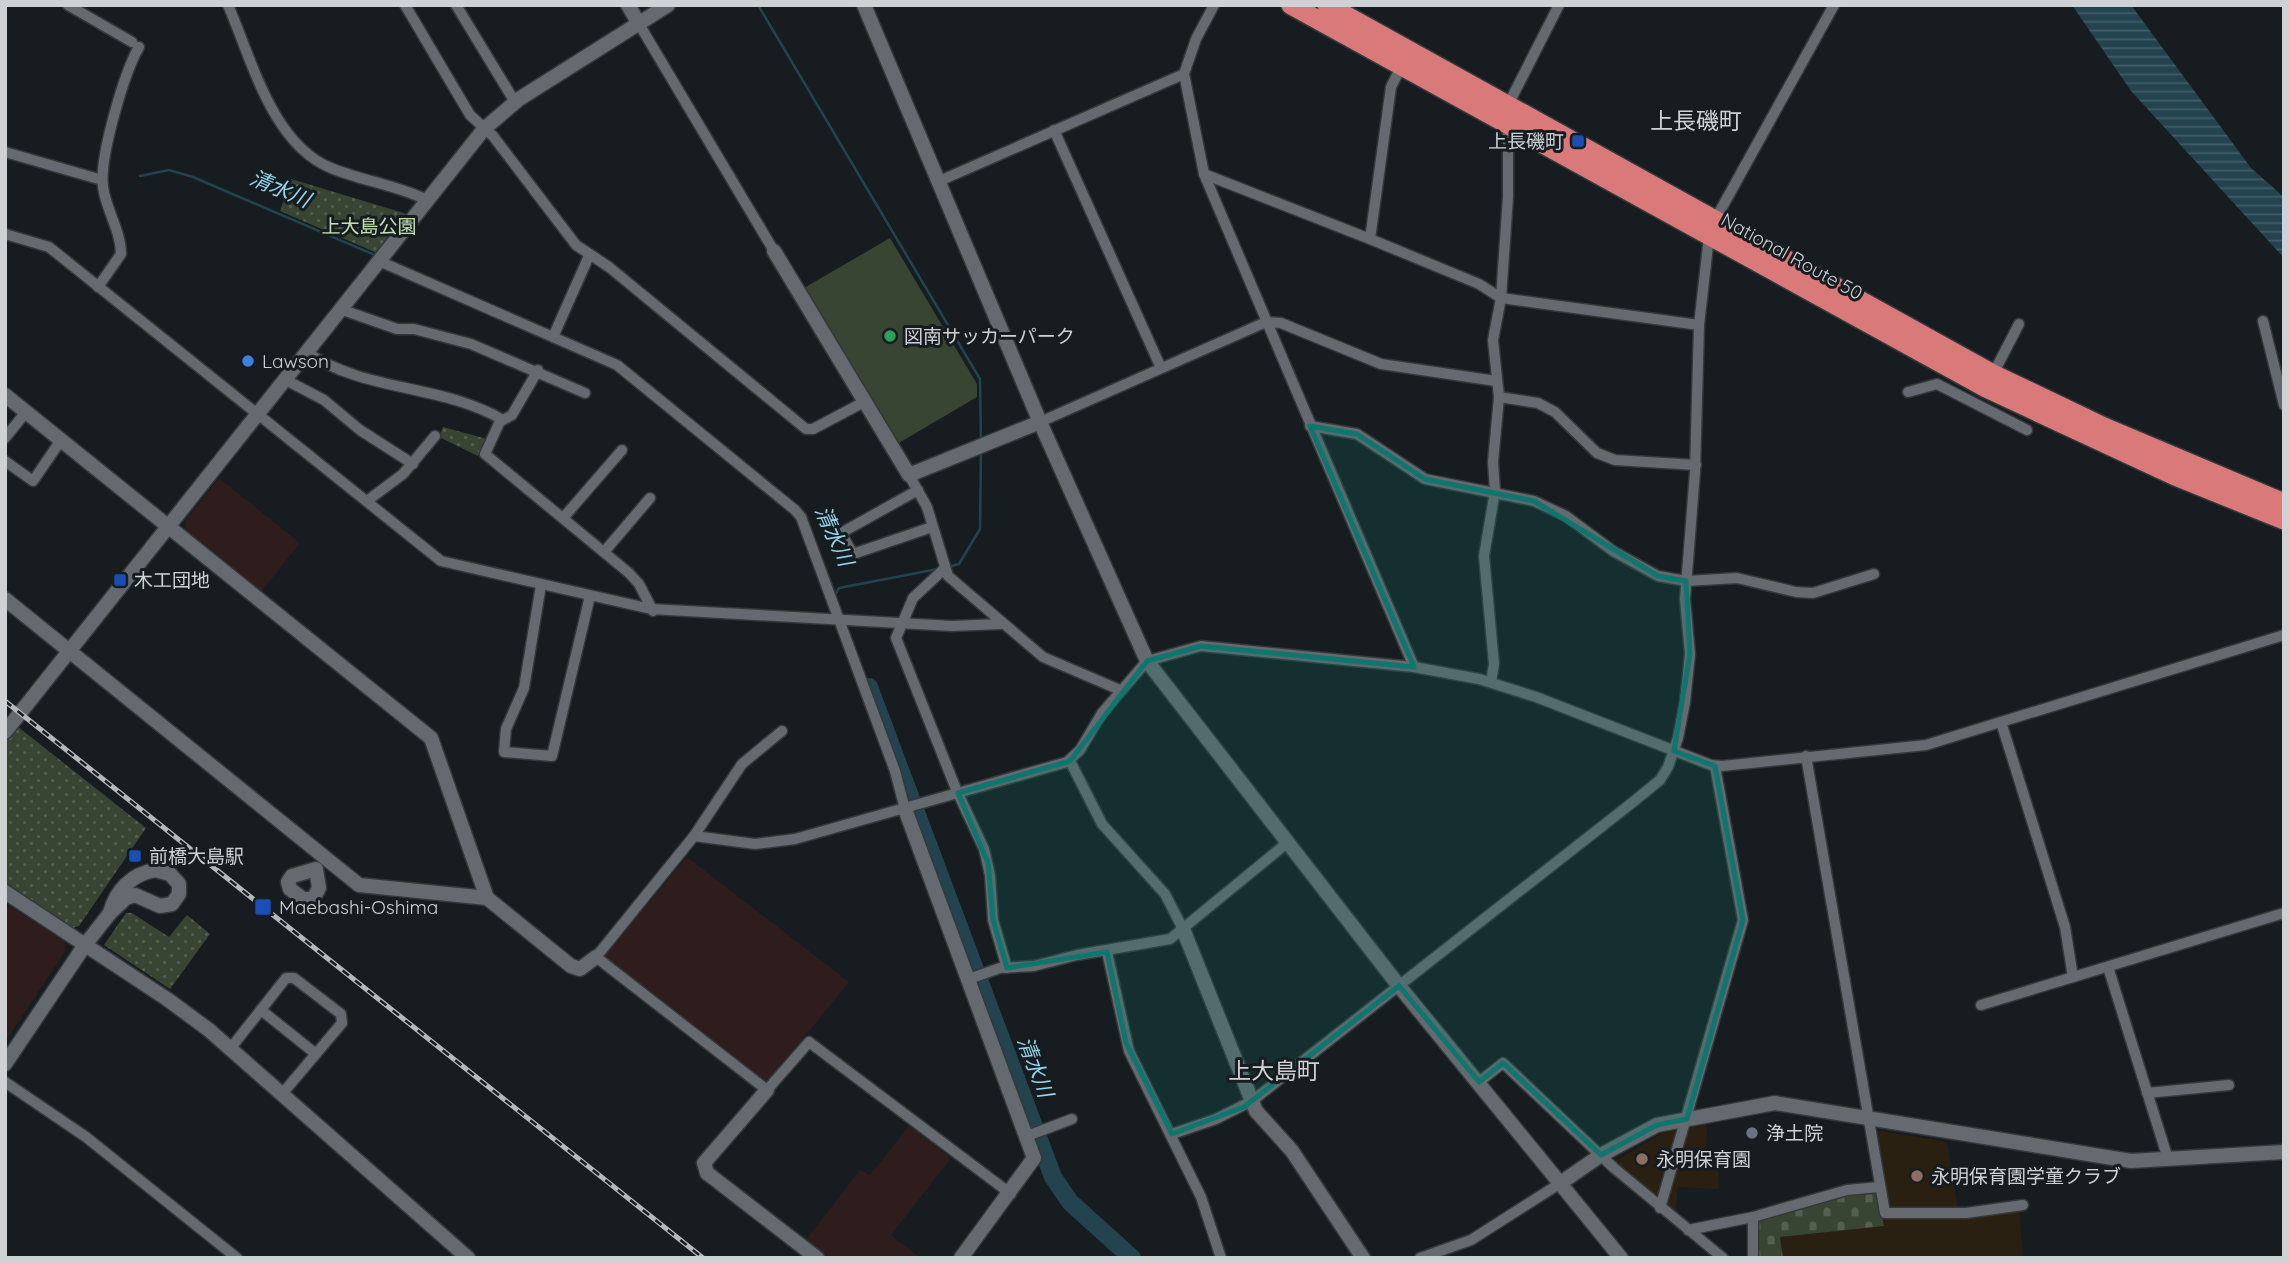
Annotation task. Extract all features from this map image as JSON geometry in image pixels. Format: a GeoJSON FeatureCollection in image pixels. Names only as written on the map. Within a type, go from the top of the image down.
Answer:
{"type":"FeatureCollection","features":[{"type":"Feature","properties":{"kind":"highway","name":"National Route 50"},"geometry":{"type":"LineString","coordinates":[[1291,5],[1401,67],[1507,114]]}},
{"type":"Feature","properties":{"kind":"highway","name":"National Route 50"},"geometry":{"type":"LineString","coordinates":[[1327,5],[1507,114],[1986,388],[2130,456],[2284,520]]}},
{"type":"Feature","properties":{"kind":"highway","name":"National Route 50"},"geometry":{"type":"LineString","coordinates":[[1986,388],[2104,427],[2284,503]]}},
{"type":"Feature","properties":{"kind":"street"},"geometry":{"type":"LineString","coordinates":[[68,5],[135,45],[109,138],[102,180],[122,250],[121,257],[98,287]]}},
{"type":"Feature","properties":{"kind":"street"},"geometry":{"type":"LineString","coordinates":[[228,5],[279,122],[297,145],[329,168],[427,200]]}},
{"type":"Feature","properties":{"kind":"street"},"geometry":{"type":"LineString","coordinates":[[405,5],[470,115],[493,136],[576,245],[609,267],[806,429],[813,429],[864,402]]}},
{"type":"Feature","properties":{"kind":"street"},"geometry":{"type":"LineString","coordinates":[[456,5],[515,102]]}},
{"type":"Feature","properties":{"kind":"street"},"geometry":{"type":"LineString","coordinates":[[628,5],[918,491],[944,569],[1001,624],[1043,657],[1120,690]]}},
{"type":"Feature","properties":{"kind":"street"},"geometry":{"type":"LineString","coordinates":[[5,732],[484,130],[515,102],[668,5]]}},
{"type":"Feature","properties":{"kind":"street"},"geometry":{"type":"LineString","coordinates":[[864,5],[1040,422],[1147,661],[1399,986],[1621,1258]]}},
{"type":"Feature","properties":{"kind":"street"},"geometry":{"type":"LineString","coordinates":[[1214,5],[1196,39],[1184,74],[1204,174],[1414,667]]}},
{"type":"Feature","properties":{"kind":"street"},"geometry":{"type":"LineString","coordinates":[[1491,682],[1494,664],[1484,556],[1495,491],[1493,462],[1499,397],[1493,340],[1501,298],[1508,197],[1507,114],[1559,5]]}},
{"type":"Feature","properties":{"kind":"street"},"geometry":{"type":"LineString","coordinates":[[1172,1135],[1224,1116],[1252,1101],[1660,780],[1674,751],[1685,702],[1690,654],[1686,582],[1696,466],[1699,325],[1712,229],[1833,5]]}},
{"type":"Feature","properties":{"kind":"street"},"geometry":{"type":"LineString","coordinates":[[1370,239],[1391,87],[1401,67]]}},
{"type":"Feature","properties":{"kind":"street"},"geometry":{"type":"LineString","coordinates":[[937,181],[1184,74]]}},
{"type":"Feature","properties":{"kind":"street"},"geometry":{"type":"LineString","coordinates":[[1054,130],[1161,368]]}},
{"type":"Feature","properties":{"kind":"street"},"geometry":{"type":"LineString","coordinates":[[5,152],[102,180]]}},
{"type":"Feature","properties":{"kind":"street"},"geometry":{"type":"LineString","coordinates":[[1204,174],[1479,284],[1501,298],[1699,325]]}},
{"type":"Feature","properties":{"kind":"street"},"geometry":{"type":"LineString","coordinates":[[5,234],[49,247],[441,561],[652,611],[902,623],[1001,624]]}},
{"type":"Feature","properties":{"kind":"street"},"geometry":{"type":"LineString","coordinates":[[553,337],[589,256]]}},
{"type":"Feature","properties":{"kind":"street"},"geometry":{"type":"LineString","coordinates":[[379,261],[618,365],[801,517],[842,620],[895,771],[1032,1134],[1035,1160],[961,1258]]}},
{"type":"Feature","properties":{"kind":"street"},"geometry":{"type":"LineString","coordinates":[[340,309],[397,329],[414,329],[471,344],[538,370],[585,393]]}},
{"type":"Feature","properties":{"kind":"street"},"geometry":{"type":"LineString","coordinates":[[909,475],[1040,422],[1266,321],[1281,323],[1381,364],[1496,380]]}},
{"type":"Feature","properties":{"kind":"street"},"geometry":{"type":"LineString","coordinates":[[2263,321],[2284,405]]}},
{"type":"Feature","properties":{"kind":"street"},"geometry":{"type":"LineString","coordinates":[[1986,388],[2019,324]]}},
{"type":"Feature","properties":{"kind":"street"},"geometry":{"type":"LineString","coordinates":[[306,352],[340,372],[474,405],[506,420],[512,415],[538,370]]}},
{"type":"Feature","properties":{"kind":"street"},"geometry":{"type":"LineString","coordinates":[[284,379],[324,400],[360,430],[413,464]]}},
{"type":"Feature","properties":{"kind":"street"},"geometry":{"type":"LineString","coordinates":[[1908,391],[1937,384],[1986,388],[2027,430]]}},
{"type":"Feature","properties":{"kind":"street"},"geometry":{"type":"LineString","coordinates":[[5,396],[431,738],[487,898],[571,967],[580,969],[596,957],[694,836],[742,764],[782,731]]}},
{"type":"Feature","properties":{"kind":"street"},"geometry":{"type":"LineString","coordinates":[[1499,397],[1538,403],[1555,412],[1597,453],[1615,460],[1696,466]]}},
{"type":"Feature","properties":{"kind":"street"},"geometry":{"type":"LineString","coordinates":[[5,438],[26,412]]}},
{"type":"Feature","properties":{"kind":"street"},"geometry":{"type":"LineString","coordinates":[[501,419],[485,454],[564,517],[639,584],[652,611]]}},
{"type":"Feature","properties":{"kind":"street"},"geometry":{"type":"LineString","coordinates":[[1310,426],[1357,434],[1424,478],[1534,501],[1566,516],[1613,551],[1658,576],[1686,582],[1737,578],[1796,592],[1813,593],[1874,574]]}},
{"type":"Feature","properties":{"kind":"street"},"geometry":{"type":"LineString","coordinates":[[367,502],[413,464],[435,436]]}},
{"type":"Feature","properties":{"kind":"street"},"geometry":{"type":"LineString","coordinates":[[5,461],[33,481],[61,440]]}},
{"type":"Feature","properties":{"kind":"street"},"geometry":{"type":"LineString","coordinates":[[564,517],[622,450]]}},
{"type":"Feature","properties":{"kind":"street"},"geometry":{"type":"LineString","coordinates":[[918,491],[841,533],[853,554],[932,527]]}},
{"type":"Feature","properties":{"kind":"street"},"geometry":{"type":"LineString","coordinates":[[604,552],[650,498]]}},
{"type":"Feature","properties":{"kind":"street"},"geometry":{"type":"LineString","coordinates":[[944,569],[919,590],[897,631],[898,646],[988,863],[993,920],[1007,968]]}},
{"type":"Feature","properties":{"kind":"street"},"geometry":{"type":"LineString","coordinates":[[541,585],[524,688],[506,729],[504,751],[552,756],[590,596]]}},
{"type":"Feature","properties":{"kind":"street"},"geometry":{"type":"LineString","coordinates":[[5,599],[279,819],[321,864],[359,886],[487,898]]}},
{"type":"Feature","properties":{"kind":"street"},"geometry":{"type":"LineString","coordinates":[[694,836],[741,843],[784,841],[1070,761],[1120,690],[1147,661],[1202,646],[1414,667],[1491,682],[1715,766],[1926,745],[2284,635]]}},
{"type":"Feature","properties":{"kind":"street"},"geometry":{"type":"LineString","coordinates":[[2001,722],[2065,927],[2073,977]]}},
{"type":"Feature","properties":{"kind":"street"},"geometry":{"type":"LineString","coordinates":[[1806,757],[1885,1213],[1966,1213],[2023,1205]]}},
{"type":"Feature","properties":{"kind":"street"},"geometry":{"type":"LineString","coordinates":[[1070,761],[1102,824],[1165,894],[1183,929],[1262,1120],[1292,1151],[1363,1258]]}},
{"type":"Feature","properties":{"kind":"street"},"geometry":{"type":"LineString","coordinates":[[1660,1208],[1744,920],[1715,766]]}},
{"type":"Feature","properties":{"kind":"street"},"geometry":{"type":"LineString","coordinates":[[974,977],[1007,968],[1107,953],[1170,939],[1287,843]]}},
{"type":"Feature","properties":{"kind":"street"},"geometry":{"type":"LineString","coordinates":[[5,1064],[85,945],[110,913],[126,898],[135,895],[160,906],[169,906],[179,894],[178,884],[165,872],[144,872],[125,885],[110,913]]}},
{"type":"Feature","properties":{"kind":"street"},"geometry":{"type":"LineString","coordinates":[[5,892],[167,999],[230,1049],[468,1258]]}},
{"type":"Feature","properties":{"kind":"street"},"geometry":{"type":"LineString","coordinates":[[1981,1005],[2284,913]]}},
{"type":"Feature","properties":{"kind":"street"},"geometry":{"type":"LineString","coordinates":[[1107,953],[1129,1051],[1205,1206],[1221,1258]]}},
{"type":"Feature","properties":{"kind":"street"},"geometry":{"type":"LineString","coordinates":[[596,957],[767,1090]]}},
{"type":"Feature","properties":{"kind":"street"},"geometry":{"type":"LineString","coordinates":[[2108,967],[2168,1159]]}},
{"type":"Feature","properties":{"kind":"street"},"geometry":{"type":"LineString","coordinates":[[230,1049],[284,979],[292,977],[341,1014],[342,1023],[282,1094]]}},
{"type":"Feature","properties":{"kind":"street"},"geometry":{"type":"LineString","coordinates":[[261,1010],[316,1054]]}},
{"type":"Feature","properties":{"kind":"street"},"geometry":{"type":"LineString","coordinates":[[817,1258],[707,1173],[704,1163],[810,1042],[1011,1194]]}},
{"type":"Feature","properties":{"kind":"street"},"geometry":{"type":"LineString","coordinates":[[1479,1082],[1503,1063],[1660,1208],[1723,1258]]}},
{"type":"Feature","properties":{"kind":"street"},"geometry":{"type":"LineString","coordinates":[[5,1083],[86,1136],[237,1258]]}},
{"type":"Feature","properties":{"kind":"street"},"geometry":{"type":"LineString","coordinates":[[2147,1093],[2229,1085]]}},
{"type":"Feature","properties":{"kind":"street"},"geometry":{"type":"LineString","coordinates":[[1420,1258],[1471,1240],[1601,1155],[1657,1125],[1775,1103],[2132,1161],[2284,1152]]}},
{"type":"Feature","properties":{"kind":"street"},"geometry":{"type":"LineString","coordinates":[[1032,1134],[1073,1119]]}},
{"type":"Feature","properties":{"kind":"street"},"geometry":{"type":"LineString","coordinates":[[1688,1230],[1753,1217],[1847,1190],[1880,1187]]}},
{"type":"Feature","properties":{"kind":"street"},"geometry":{"type":"LineString","coordinates":[[1753,1217],[1753,1258]]}},
{"type":"Feature","properties":{"kind":"highlighted area"},"geometry":{"type":"Polygon","coordinates":[[[1310,426],[1357,434],[1425,479],[1534,501],[1658,576],[1686,581],[1690,654],[1674,751],[1715,766],[1743,920],[1687,1119],[1657,1125],[1601,1155],[1503,1063],[1479,1082],[1399,986],[1244,1107],[1172,1134],[1126,1043],[1107,952],[1007,968],[993,920],[988,863],[958,793],[1070,761],[1147,661],[1201,646],[1414,667],[1310,426]]]}},
{"type":"Feature","properties":{"kind":"shaded area"},"geometry":{"type":"Polygon","coordinates":[[[219,478],[300,543],[261,592],[186,533],[185,521],[219,478]]]}},
{"type":"Feature","properties":{"kind":"shaded area"},"geometry":{"type":"Polygon","coordinates":[[[687,857],[849,982],[768,1082],[760,1081],[607,960],[605,955],[687,857]]]}},
{"type":"Feature","properties":{"kind":"shaded area"},"geometry":{"type":"Polygon","coordinates":[[[9,906],[65,942],[66,950],[5,1042],[5,911],[9,906]]]}},
{"type":"Feature","properties":{"kind":"shaded area"},"geometry":{"type":"Polygon","coordinates":[[[1707,1125],[1706,1159],[1719,1160],[1718,1189],[1678,1187],[1675,1214],[1665,1206],[1687,1128],[1707,1125]]]}},
{"type":"Feature","properties":{"kind":"shaded area"},"geometry":{"type":"Polygon","coordinates":[[[909,1126],[951,1158],[891,1235],[920,1258],[827,1258],[805,1241],[860,1170],[870,1175],[909,1126]]]}},
{"type":"Feature","properties":{"kind":"shaded area","name":"永明保育園学童クラブ"},"geometry":{"type":"Polygon","coordinates":[[[1874,1130],[1947,1142],[1958,1210],[1888,1210],[1874,1130]]]}},
{"type":"Feature","properties":{"kind":"shaded area"},"geometry":{"type":"Polygon","coordinates":[[[1674,1131],[1677,1134],[1658,1196],[1655,1197],[1615,1161],[1663,1133],[1674,1131]]]}},
{"type":"Feature","properties":{"kind":"shaded area"},"geometry":{"type":"Polygon","coordinates":[[[2019,1208],[2023,1258],[1783,1258],[1780,1237],[1883,1226],[1882,1217],[2019,1208]]]}},
{"type":"Feature","properties":{"kind":"green space","name":"上大島公園"},"geometry":{"type":"Polygon","coordinates":[[[291,179],[407,214],[377,253],[280,211],[291,179]]]}},
{"type":"Feature","properties":{"kind":"green space","name":"図南サッカーパーク"},"geometry":{"type":"Polygon","coordinates":[[[890,238],[977,384],[977,397],[897,444],[804,288],[890,238]]]}},
{"type":"Feature","properties":{"kind":"green space"},"geometry":{"type":"Polygon","coordinates":[[[443,427],[487,439],[478,456],[439,437],[443,427]]]}},
{"type":"Feature","properties":{"kind":"green space"},"geometry":{"type":"Polygon","coordinates":[[[17,726],[146,828],[79,926],[73,928],[5,882],[5,741],[17,726]]]}},
{"type":"Feature","properties":{"kind":"green space"},"geometry":{"type":"Polygon","coordinates":[[[126,913],[132,913],[169,937],[187,915],[210,934],[170,989],[104,945],[126,913]]]}},
{"type":"Feature","properties":{"kind":"green space"},"geometry":{"type":"Polygon","coordinates":[[[1876,1190],[1884,1226],[1780,1237],[1783,1258],[1756,1258],[1759,1219],[1845,1193],[1876,1190]]]}},
{"type":"Feature","properties":{"kind":"water"},"geometry":{"type":"Polygon","coordinates":[[[2072,5],[2131,5],[2251,168],[2284,197],[2284,258],[2131,91],[2072,5]]]}},
{"type":"Feature","properties":{"kind":"waterway"},"geometry":{"type":"LineString","coordinates":[[758,5],[980,379],[981,441]]}},
{"type":"Feature","properties":{"kind":"waterway","name":"清水川"},"geometry":{"type":"LineString","coordinates":[[140,176],[169,170],[193,177],[377,256]]}},
{"type":"Feature","properties":{"kind":"waterway"},"geometry":{"type":"LineString","coordinates":[[948,567],[959,564],[980,529],[981,451]]}},
{"type":"Feature","properties":{"kind":"waterway"},"geometry":{"type":"LineString","coordinates":[[834,593],[835,595],[839,588],[938,569]]}},
{"type":"Feature","properties":{"kind":"waterway","name":"清水川"},"geometry":{"type":"LineString","coordinates":[[869,687],[1053,1177],[1070,1202],[1132,1258]]}},
{"type":"Feature","properties":{"kind":"railway"},"geometry":{"type":"LineString","coordinates":[[5,701],[703,1258]]}},
{"type":"Feature","properties":{"kind":"place","name":"上長磯町"},"geometry":{"type":"Point","coordinates":[1578,141]}},
{"type":"Feature","properties":{"kind":"place","name":"図南サッカーパーク"},"geometry":{"type":"Point","coordinates":[890,336]}},
{"type":"Feature","properties":{"kind":"place","name":"Lawson"},"geometry":{"type":"Point","coordinates":[248,361]}},
{"type":"Feature","properties":{"kind":"place","name":"木工団地"},"geometry":{"type":"Point","coordinates":[120,580]}},
{"type":"Feature","properties":{"kind":"place","name":"前橋大島駅"},"geometry":{"type":"Point","coordinates":[135,856]}},
{"type":"Feature","properties":{"kind":"place","name":"Maebashi-Oshima"},"geometry":{"type":"Point","coordinates":[263,907]}},
{"type":"Feature","properties":{"kind":"place","name":"浄土院"},"geometry":{"type":"Point","coordinates":[1752,1133]}},
{"type":"Feature","properties":{"kind":"place","name":"永明保育園"},"geometry":{"type":"Point","coordinates":[1642,1159]}},
{"type":"Feature","properties":{"kind":"place","name":"永明保育園学童クラブ"},"geometry":{"type":"Point","coordinates":[1917,1176]}},
{"type":"Feature","properties":{"kind":"district","name":"上長磯町"},"geometry":{"type":"Point","coordinates":[1696,121]}},
{"type":"Feature","properties":{"kind":"district","name":"上大島町"},"geometry":{"type":"Point","coordinates":[1274,1071]}}]}
